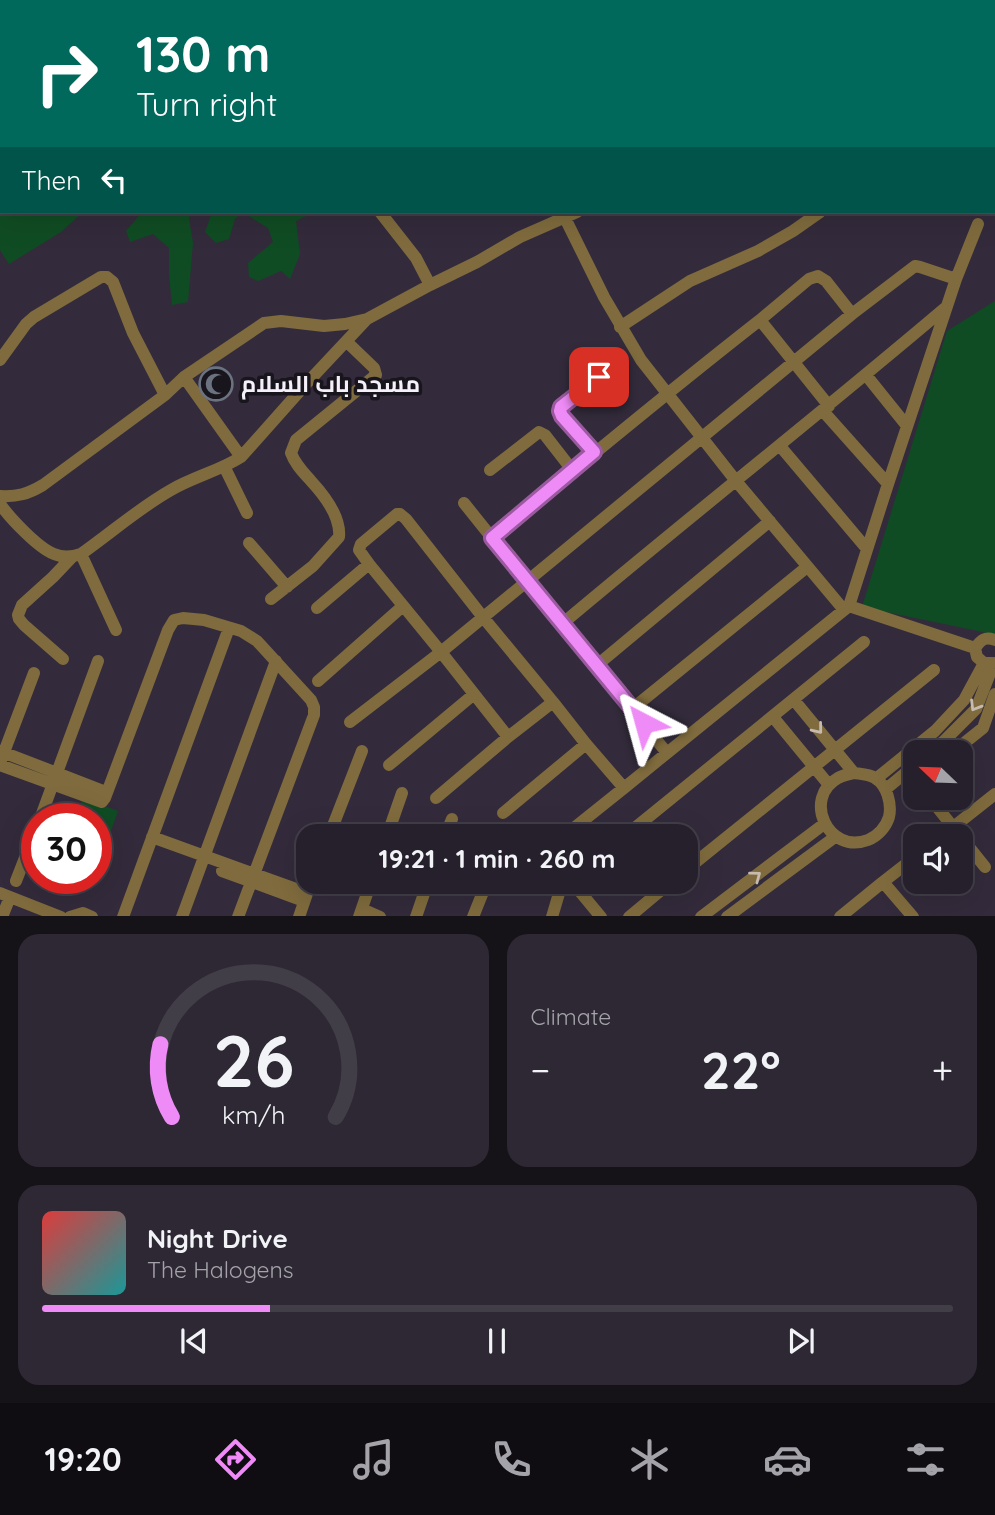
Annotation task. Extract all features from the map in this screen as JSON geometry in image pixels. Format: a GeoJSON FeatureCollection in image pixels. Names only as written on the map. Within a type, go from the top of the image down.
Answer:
{"type":"FeatureCollection","features":[{"type":"Feature","properties":{"kind":"street"},"geometry":{"type":"LineString","coordinates":[[382,214],[416,258],[430,285]]}},
{"type":"Feature","properties":{"kind":"street"},"geometry":{"type":"LineString","coordinates":[[0,496],[29,494],[164,395],[184,377],[264,323],[281,321],[324,326],[368,319],[477,262],[520,236],[570,214]]}},
{"type":"Feature","properties":{"kind":"street"},"geometry":{"type":"LineString","coordinates":[[620,327],[690,281],[773,243],[817,214]]}},
{"type":"Feature","properties":{"kind":"street"},"geometry":{"type":"LineString","coordinates":[[564,216],[598,287],[641,360],[807,567],[846,608],[975,648]]}},
{"type":"Feature","properties":{"kind":"street"},"geometry":{"type":"LineString","coordinates":[[579,824],[846,608],[946,308],[978,223]]}},
{"type":"Feature","properties":{"kind":"street"},"geometry":{"type":"LineString","coordinates":[[350,722],[440,652],[852,314],[915,266],[956,279]]}},
{"type":"Feature","properties":{"kind":"street"},"geometry":{"type":"LineString","coordinates":[[492,538],[666,393],[809,279],[818,276],[826,281],[852,314]]}},
{"type":"Feature","properties":{"kind":"street"},"geometry":{"type":"LineString","coordinates":[[0,360],[34,317],[101,277],[107,277],[113,282],[133,333],[164,395]]}},
{"type":"Feature","properties":{"kind":"street"},"geometry":{"type":"LineString","coordinates":[[562,624],[946,308]]}},
{"type":"Feature","properties":{"kind":"street"},"geometry":{"type":"LineString","coordinates":[[63,659],[19,619],[22,605],[77,555],[168,492],[241,457],[368,319]]}},
{"type":"Feature","properties":{"kind":"street"},"geometry":{"type":"LineString","coordinates":[[760,320],[794,362],[826,409],[888,484]]}},
{"type":"Feature","properties":{"kind":"street"},"geometry":{"type":"LineString","coordinates":[[271,599],[313,566],[339,537],[338,523],[333,512],[291,453],[296,440],[374,377],[374,368],[347,342]]}},
{"type":"Feature","properties":{"kind":"street"},"geometry":{"type":"LineString","coordinates":[[866,375],[906,426]]}},
{"type":"Feature","properties":{"kind":"street"},"geometry":{"type":"LineString","coordinates":[[184,377],[241,457]]}},
{"type":"Feature","properties":{"kind":"street"},"geometry":{"type":"LineString","coordinates":[[594,452],[560,411],[561,407],[599,377]]}},
{"type":"Feature","properties":{"kind":"street"},"geometry":{"type":"LineString","coordinates":[[489,470],[539,432],[545,435],[573,471]]}},
{"type":"Feature","properties":{"kind":"street"},"geometry":{"type":"LineString","coordinates":[[779,446],[867,549]]}},
{"type":"Feature","properties":{"kind":"street"},"geometry":{"type":"LineString","coordinates":[[224,466],[247,513]]}},
{"type":"Feature","properties":{"kind":"street"},"geometry":{"type":"LineString","coordinates":[[464,503],[667,753]]}},
{"type":"Feature","properties":{"kind":"street"},"geometry":{"type":"LineString","coordinates":[[0,504],[44,549],[54,555],[77,555]]}},
{"type":"Feature","properties":{"kind":"street"},"geometry":{"type":"LineString","coordinates":[[508,737],[360,552],[361,544],[397,514],[400,514],[624,788]]}},
{"type":"Feature","properties":{"kind":"street"},"geometry":{"type":"LineString","coordinates":[[596,666],[770,521]]}},
{"type":"Feature","properties":{"kind":"street"},"geometry":{"type":"LineString","coordinates":[[249,542],[287,587]]}},
{"type":"Feature","properties":{"kind":"street"},"geometry":{"type":"LineString","coordinates":[[77,555],[116,630]]}},
{"type":"Feature","properties":{"kind":"street"},"geometry":{"type":"LineString","coordinates":[[317,608],[369,564]]}},
{"type":"Feature","properties":{"kind":"street"},"geometry":{"type":"LineString","coordinates":[[632,709],[807,567]]}},
{"type":"Feature","properties":{"kind":"street"},"geometry":{"type":"LineString","coordinates":[[318,681],[403,606]]}},
{"type":"Feature","properties":{"kind":"street"},"geometry":{"type":"LineString","coordinates":[[34,673],[1,758],[104,797],[174,621],[183,618],[204,620],[241,631],[257,641],[311,700],[314,715],[238,916]]}},
{"type":"Feature","properties":{"kind":"street"},"geometry":{"type":"LineString","coordinates":[[123,916],[229,628]]}},
{"type":"Feature","properties":{"kind":"street"},"geometry":{"type":"LineString","coordinates":[[938,740],[991,663],[977,657],[975,648],[980,640],[988,637],[995,639]]}},
{"type":"Feature","properties":{"kind":"street"},"geometry":{"type":"LineString","coordinates":[[640,824],[864,642]]}},
{"type":"Feature","properties":{"kind":"street"},"geometry":{"type":"LineString","coordinates":[[46,803],[98,661]]}},
{"type":"Feature","properties":{"kind":"street"},"geometry":{"type":"LineString","coordinates":[[182,916],[276,661]]}},
{"type":"Feature","properties":{"kind":"street"},"geometry":{"type":"LineString","coordinates":[[698,860],[934,670]]}},
{"type":"Feature","properties":{"kind":"street"},"geometry":{"type":"LineString","coordinates":[[968,740],[982,729],[995,694]]}},
{"type":"Feature","properties":{"kind":"street"},"geometry":{"type":"LineString","coordinates":[[389,765],[473,695]]}},
{"type":"Feature","properties":{"kind":"street"},"geometry":{"type":"LineString","coordinates":[[794,699],[854,773]]}},
{"type":"Feature","properties":{"kind":"street"},"geometry":{"type":"LineString","coordinates":[[436,798],[553,702]]}},
{"type":"Feature","properties":{"kind":"street"},"geometry":{"type":"LineString","coordinates":[[773,717],[829,785]]}},
{"type":"Feature","properties":{"kind":"street"},"geometry":{"type":"LineString","coordinates":[[877,778],[940,736]]}},
{"type":"Feature","properties":{"kind":"street"},"geometry":{"type":"LineString","coordinates":[[503,813],[586,744]]}},
{"type":"Feature","properties":{"kind":"street"},"geometry":{"type":"LineString","coordinates":[[334,824],[362,751]]}},
{"type":"Feature","properties":{"kind":"street"},"geometry":{"type":"LineString","coordinates":[[854,773],[877,778],[886,789],[890,808],[882,831],[872,839],[860,843],[848,842],[835,836],[824,824],[821,811],[822,797],[829,785],[840,776],[854,773]]}},
{"type":"Feature","properties":{"kind":"street"},"geometry":{"type":"LineString","coordinates":[[886,789],[903,775]]}},
{"type":"Feature","properties":{"kind":"street"},"geometry":{"type":"LineString","coordinates":[[391,824],[402,793]]}},
{"type":"Feature","properties":{"kind":"street"},"geometry":{"type":"LineString","coordinates":[[967,824],[995,794]]}},
{"type":"Feature","properties":{"kind":"street"},"geometry":{"type":"LineString","coordinates":[[939,810],[950,824]]}},
{"type":"Feature","properties":{"kind":"street"},"geometry":{"type":"LineString","coordinates":[[450,824],[452,819]]}},
{"type":"Feature","properties":{"kind":"street"},"geometry":{"type":"LineString","coordinates":[[701,916],[824,824]]}},
{"type":"Feature","properties":{"kind":"street"},"geometry":{"type":"LineString","coordinates":[[727,916],[835,836]]}},
{"type":"Feature","properties":{"kind":"street"},"geometry":{"type":"LineString","coordinates":[[151,841],[253,878],[296,889]]}},
{"type":"Feature","properties":{"kind":"street"},"geometry":{"type":"LineString","coordinates":[[973,852],[985,867]]}},
{"type":"Feature","properties":{"kind":"street"},"geometry":{"type":"LineString","coordinates":[[840,916],[903,866]]}},
{"type":"Feature","properties":{"kind":"street"},"geometry":{"type":"LineString","coordinates":[[16,881],[21,868]]}},
{"type":"Feature","properties":{"kind":"street"},"geometry":{"type":"LineString","coordinates":[[883,882],[913,916]]}},
{"type":"Feature","properties":{"kind":"street"},"geometry":{"type":"LineString","coordinates":[[299,916],[307,894]]}},
{"type":"Feature","properties":{"kind":"street"},"geometry":{"type":"LineString","coordinates":[[367,894],[360,913],[380,916]]}},
{"type":"Feature","properties":{"kind":"street"},"geometry":{"type":"LineString","coordinates":[[416,916],[424,894]]}},
{"type":"Feature","properties":{"kind":"street"},"geometry":{"type":"LineString","coordinates":[[474,916],[482,894]]}},
{"type":"Feature","properties":{"kind":"street"},"geometry":{"type":"LineString","coordinates":[[552,916],[559,894]]}},
{"type":"Feature","properties":{"kind":"street"},"geometry":{"type":"LineString","coordinates":[[582,894],[601,916]]}},
{"type":"Feature","properties":{"kind":"street"},"geometry":{"type":"LineString","coordinates":[[629,916],[656,894]]}},
{"type":"Feature","properties":{"kind":"street"},"geometry":{"type":"LineString","coordinates":[[18,916],[2,912],[5,895],[61,916]]}},
{"type":"Feature","properties":{"kind":"street"},"geometry":{"type":"LineString","coordinates":[[70,916],[80,913],[92,916]]}},
{"type":"Feature","properties":{"kind":"green space"},"geometry":{"type":"Polygon","coordinates":[[[0,214],[81,214],[61,232],[9,264],[0,250],[0,214]]]}},
{"type":"Feature","properties":{"kind":"green space"},"geometry":{"type":"Polygon","coordinates":[[[140,214],[191,214],[189,218],[193,243],[188,302],[172,305],[169,248],[153,234],[130,242],[126,231],[140,214]]]}},
{"type":"Feature","properties":{"kind":"green space"},"geometry":{"type":"Polygon","coordinates":[[[211,214],[240,214],[235,219],[229,239],[216,243],[205,232],[211,214]]]}},
{"type":"Feature","properties":{"kind":"green space"},"geometry":{"type":"Polygon","coordinates":[[[245,214],[308,215],[296,221],[300,254],[290,279],[281,271],[258,281],[249,277],[248,263],[273,242],[268,228],[245,214]]]}},
{"type":"Feature","properties":{"kind":"green space"},"geometry":{"type":"Polygon","coordinates":[[[995,301],[995,637],[983,632],[862,607],[947,331],[995,301]]]}},
{"type":"Feature","properties":{"kind":"green space"},"geometry":{"type":"Polygon","coordinates":[[[83,798],[96,803],[81,803],[83,798]]]}},
{"type":"Feature","properties":{"kind":"green space"},"geometry":{"type":"Polygon","coordinates":[[[112,809],[118,811],[112,828],[112,809]]]}},
{"type":"Feature","properties":{"kind":"place","name":"مسجد باب السلام"},"geometry":{"type":"Point","coordinates":[216,384]}},
{"type":"Feature","properties":{"kind":"route"},"geometry":{"type":"LineString","coordinates":[[599,377],[561,407],[560,411],[594,452],[492,538],[644,723]]}}]}
